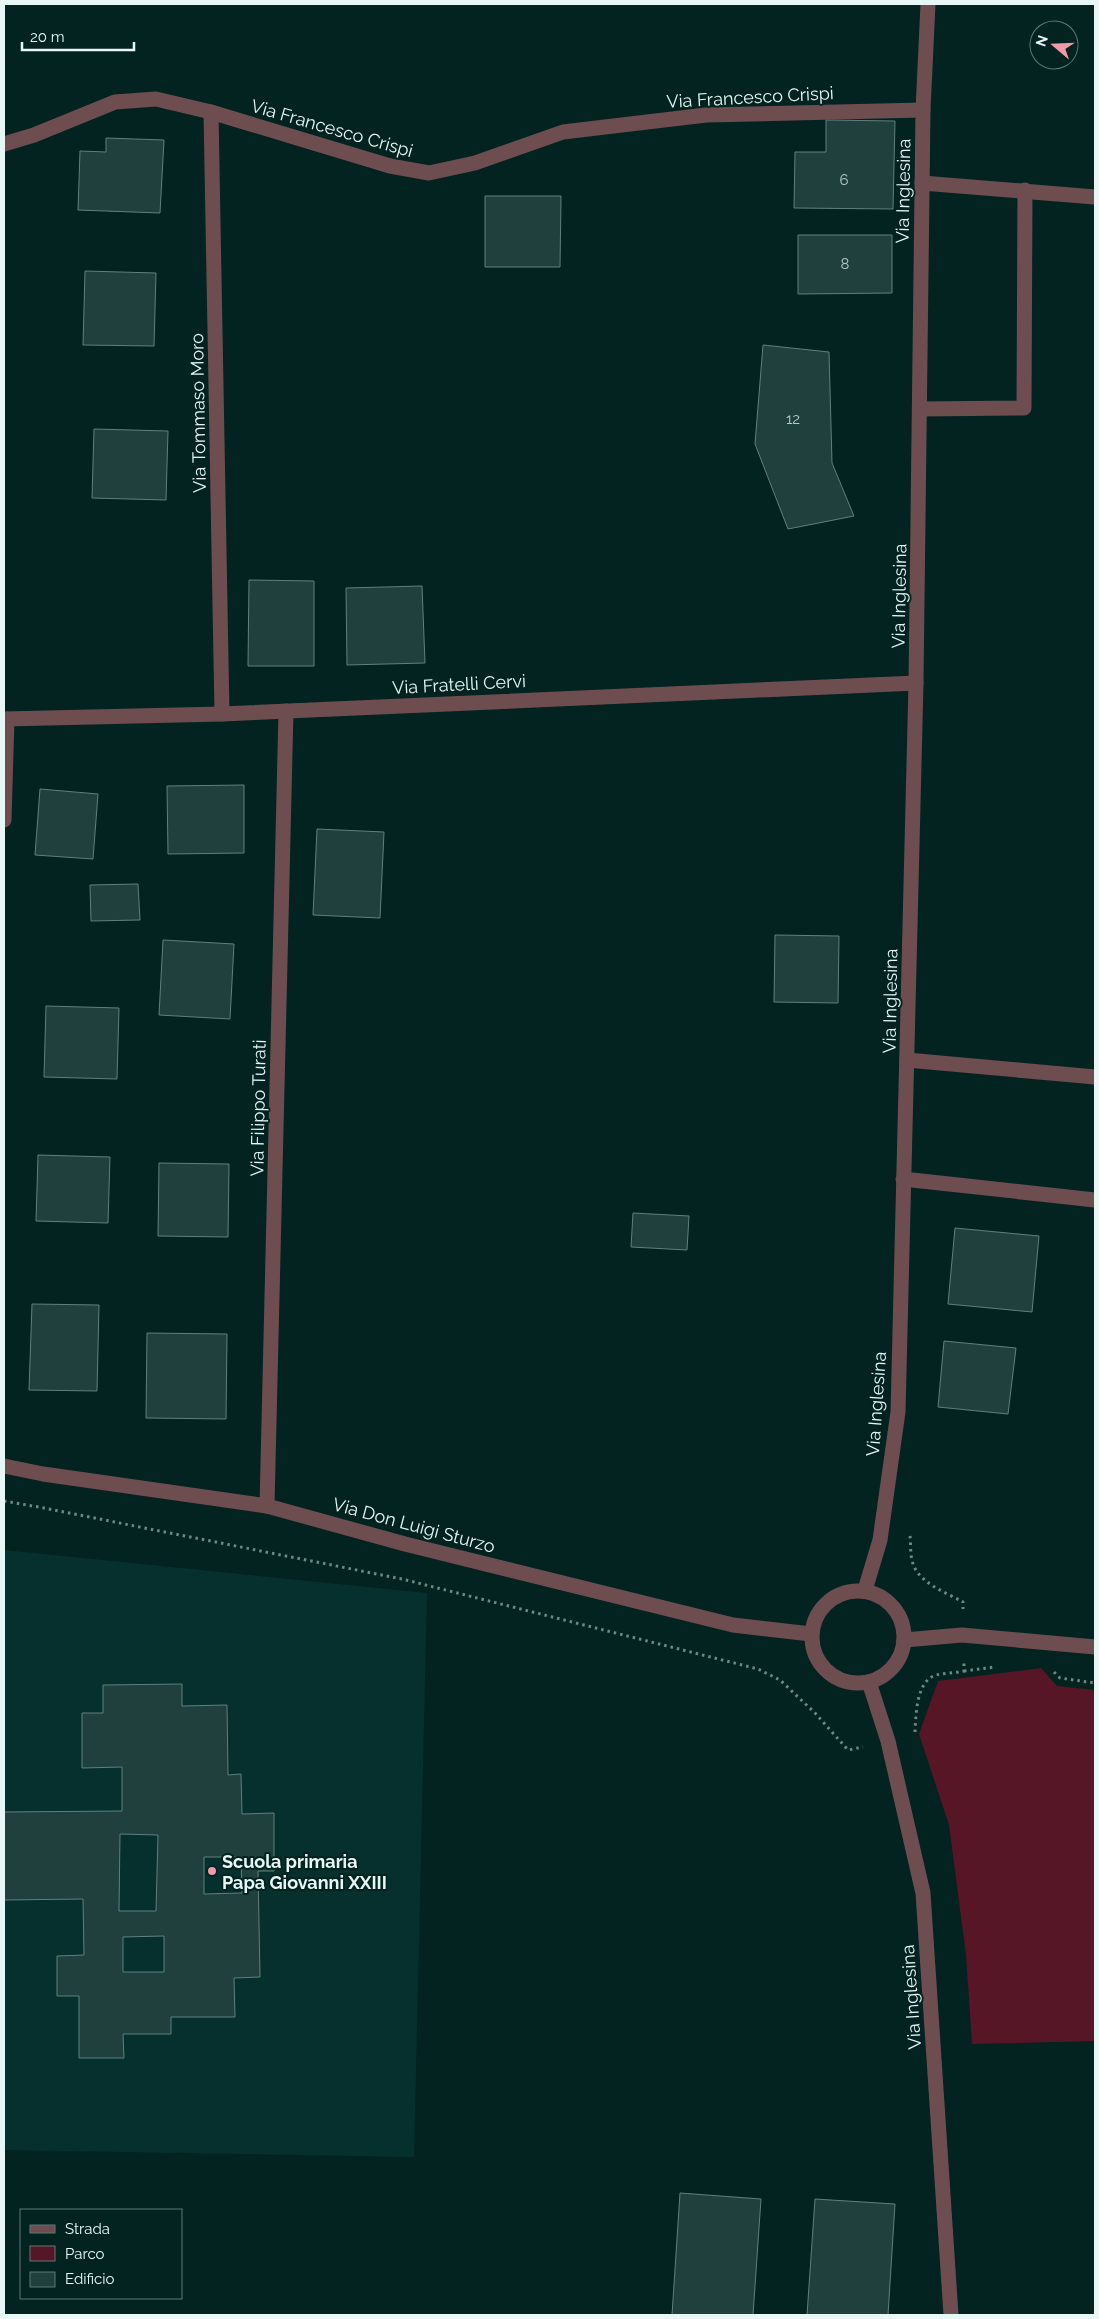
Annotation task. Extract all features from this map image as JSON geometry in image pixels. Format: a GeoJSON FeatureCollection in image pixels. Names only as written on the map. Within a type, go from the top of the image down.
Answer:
{"type":"FeatureCollection","features":[{"type":"Feature","properties":{"kind":"street","name":"Via Inglesina"},"geometry":{"type":"LineString","coordinates":[[865,1590],[880,1540],[898,1412],[916,683],[923,110],[928,4]]}},
{"type":"Feature","properties":{"kind":"street","name":"Via Francesco Crispi"},"geometry":{"type":"LineString","coordinates":[[4,144],[34,135],[115,102],[156,99],[211,112],[390,166],[429,173],[475,163],[563,132],[706,115],[923,110]]}},
{"type":"Feature","properties":{"kind":"street","name":"Via Tommaso Moro"},"geometry":{"type":"LineString","coordinates":[[211,112],[222,714]]}},
{"type":"Feature","properties":{"kind":"street"},"geometry":{"type":"LineString","coordinates":[[922,182],[1095,197]]}},
{"type":"Feature","properties":{"kind":"street"},"geometry":{"type":"LineString","coordinates":[[920,409],[1024,408],[1025,190]]}},
{"type":"Feature","properties":{"kind":"street","name":"Via Fratelli Cervi"},"geometry":{"type":"LineString","coordinates":[[5,719],[222,714],[916,683]]}},
{"type":"Feature","properties":{"kind":"street","name":"Via Filippo Turati"},"geometry":{"type":"LineString","coordinates":[[267,1506],[286,711]]}},
{"type":"Feature","properties":{"kind":"street"},"geometry":{"type":"LineString","coordinates":[[4,820],[5,719]]}},
{"type":"Feature","properties":{"kind":"street"},"geometry":{"type":"LineString","coordinates":[[907,1060],[1095,1077]]}},
{"type":"Feature","properties":{"kind":"street"},"geometry":{"type":"LineString","coordinates":[[904,1179],[1095,1200]]}},
{"type":"Feature","properties":{"kind":"street","name":"Via Don Luigi Sturzo"},"geometry":{"type":"LineString","coordinates":[[4,1466],[43,1474],[267,1506],[405,1544],[733,1625],[811,1634]]}},
{"type":"Feature","properties":{"kind":"street"},"geometry":{"type":"LineString","coordinates":[[865,1590],[883,1598],[895,1609],[903,1623],[904,1640],[896,1664],[884,1676],[869,1682],[847,1682],[832,1676],[821,1665],[813,1650],[811,1634],[821,1607],[834,1597],[849,1591],[865,1590]]}},
{"type":"Feature","properties":{"kind":"street"},"geometry":{"type":"LineString","coordinates":[[904,1640],[962,1635],[1095,1647]]}},
{"type":"Feature","properties":{"kind":"street","name":"Via Inglesina"},"geometry":{"type":"LineString","coordinates":[[869,1682],[888,1741],[923,1894],[951,2315]]}},
{"type":"Feature","properties":{"kind":"path"},"geometry":{"type":"LineString","coordinates":[[4,1501],[402,1579],[758,1669],[780,1680],[815,1713],[848,1750],[888,1741]]}},
{"type":"Feature","properties":{"kind":"shaded area","name":"Scuola primaria Papa Giovanni XXIII"},"geometry":{"type":"Polygon","coordinates":[[[4,1550],[427,1593],[414,2157],[4,2150],[4,1550]]]}},
{"type":"Feature","properties":{"kind":"green space"},"geometry":{"type":"Polygon","coordinates":[[[1041,1668],[1057,1686],[1095,1690],[1095,2041],[972,2044],[966,1955],[949,1825],[919,1734],[938,1681],[1041,1668]]]}},
{"type":"Feature","properties":{"kind":"building"},"geometry":{"type":"Polygon","coordinates":[[[826,120],[895,121],[893,209],[794,208],[795,152],[826,152],[826,120]]]}},
{"type":"Feature","properties":{"kind":"building"},"geometry":{"type":"Polygon","coordinates":[[[106,138],[164,140],[160,213],[78,210],[80,151],[106,152],[106,138]]]}},
{"type":"Feature","properties":{"kind":"building"},"geometry":{"type":"Polygon","coordinates":[[[485,196],[561,196],[560,267],[485,267],[485,196]]]}},
{"type":"Feature","properties":{"kind":"building"},"geometry":{"type":"Polygon","coordinates":[[[798,235],[892,235],[892,293],[798,294],[798,235]]]}},
{"type":"Feature","properties":{"kind":"building"},"geometry":{"type":"Polygon","coordinates":[[[85,271],[156,273],[154,346],[83,345],[85,271]]]}},
{"type":"Feature","properties":{"kind":"building"},"geometry":{"type":"Polygon","coordinates":[[[763,345],[829,352],[832,463],[854,516],[788,529],[755,444],[763,345]]]}},
{"type":"Feature","properties":{"kind":"building"},"geometry":{"type":"Polygon","coordinates":[[[94,429],[168,431],[166,500],[92,498],[94,429]]]}},
{"type":"Feature","properties":{"kind":"building"},"geometry":{"type":"Polygon","coordinates":[[[249,580],[314,581],[314,666],[248,666],[249,580]]]}},
{"type":"Feature","properties":{"kind":"building"},"geometry":{"type":"Polygon","coordinates":[[[422,586],[425,663],[347,665],[346,588],[422,586]]]}},
{"type":"Feature","properties":{"kind":"building"},"geometry":{"type":"Polygon","coordinates":[[[244,785],[244,853],[168,854],[167,786],[244,785]]]}},
{"type":"Feature","properties":{"kind":"building"},"geometry":{"type":"Polygon","coordinates":[[[40,789],[98,794],[93,859],[35,855],[40,789]]]}},
{"type":"Feature","properties":{"kind":"building"},"geometry":{"type":"Polygon","coordinates":[[[317,829],[384,832],[380,918],[313,915],[317,829]]]}},
{"type":"Feature","properties":{"kind":"building"},"geometry":{"type":"Polygon","coordinates":[[[138,884],[140,920],[91,921],[90,885],[138,884]]]}},
{"type":"Feature","properties":{"kind":"building"},"geometry":{"type":"Polygon","coordinates":[[[775,935],[839,936],[838,1003],[774,1002],[775,935]]]}},
{"type":"Feature","properties":{"kind":"building"},"geometry":{"type":"Polygon","coordinates":[[[163,940],[234,944],[230,1019],[159,1015],[163,940]]]}},
{"type":"Feature","properties":{"kind":"building"},"geometry":{"type":"Polygon","coordinates":[[[46,1006],[119,1008],[117,1079],[44,1077],[46,1006]]]}},
{"type":"Feature","properties":{"kind":"building"},"geometry":{"type":"Polygon","coordinates":[[[38,1155],[110,1157],[108,1223],[36,1221],[38,1155]]]}},
{"type":"Feature","properties":{"kind":"building"},"geometry":{"type":"Polygon","coordinates":[[[159,1163],[229,1164],[228,1237],[158,1236],[159,1163]]]}},
{"type":"Feature","properties":{"kind":"building"},"geometry":{"type":"Polygon","coordinates":[[[633,1213],[689,1216],[687,1250],[631,1247],[633,1213]]]}},
{"type":"Feature","properties":{"kind":"building"},"geometry":{"type":"Polygon","coordinates":[[[955,1228],[1039,1236],[1032,1312],[948,1304],[955,1228]]]}},
{"type":"Feature","properties":{"kind":"building"},"geometry":{"type":"Polygon","coordinates":[[[32,1304],[99,1305],[97,1391],[29,1390],[32,1304]]]}},
{"type":"Feature","properties":{"kind":"building"},"geometry":{"type":"Polygon","coordinates":[[[147,1333],[227,1334],[226,1419],[146,1418],[147,1333]]]}},
{"type":"Feature","properties":{"kind":"building"},"geometry":{"type":"Polygon","coordinates":[[[944,1341],[1016,1348],[1008,1414],[938,1407],[944,1341]]]}},
{"type":"Feature","properties":{"kind":"building"},"geometry":{"type":"Polygon","coordinates":[[[182,1684],[182,1706],[227,1705],[228,1775],[241,1774],[242,1814],[274,1813],[274,1871],[258,1871],[260,1977],[234,1978],[235,2017],[171,2017],[171,2034],[123,2034],[124,2058],[79,2058],[79,1996],[57,1996],[57,1956],[84,1955],[83,1899],[4,1900],[4,1812],[122,1811],[122,1767],[82,1768],[82,1713],[103,1713],[103,1685],[182,1684]],[[120,1834],[119,1911],[156,1911],[158,1835],[120,1834]],[[204,1857],[204,1894],[242,1893],[241,1857],[204,1857]],[[164,1936],[123,1937],[123,1972],[164,1972],[164,1936]]]}},
{"type":"Feature","properties":{"kind":"building"},"geometry":{"type":"Polygon","coordinates":[[[680,2193],[761,2199],[753,2315],[672,2315],[680,2193]]]}},
{"type":"Feature","properties":{"kind":"building"},"geometry":{"type":"Polygon","coordinates":[[[815,2199],[895,2204],[888,2315],[807,2315],[815,2199]]]}},
{"type":"Feature","properties":{"kind":"place","name":"Scuola primaria Papa Giovanni XXIII"},"geometry":{"type":"Point","coordinates":[212,1871]}}]}
